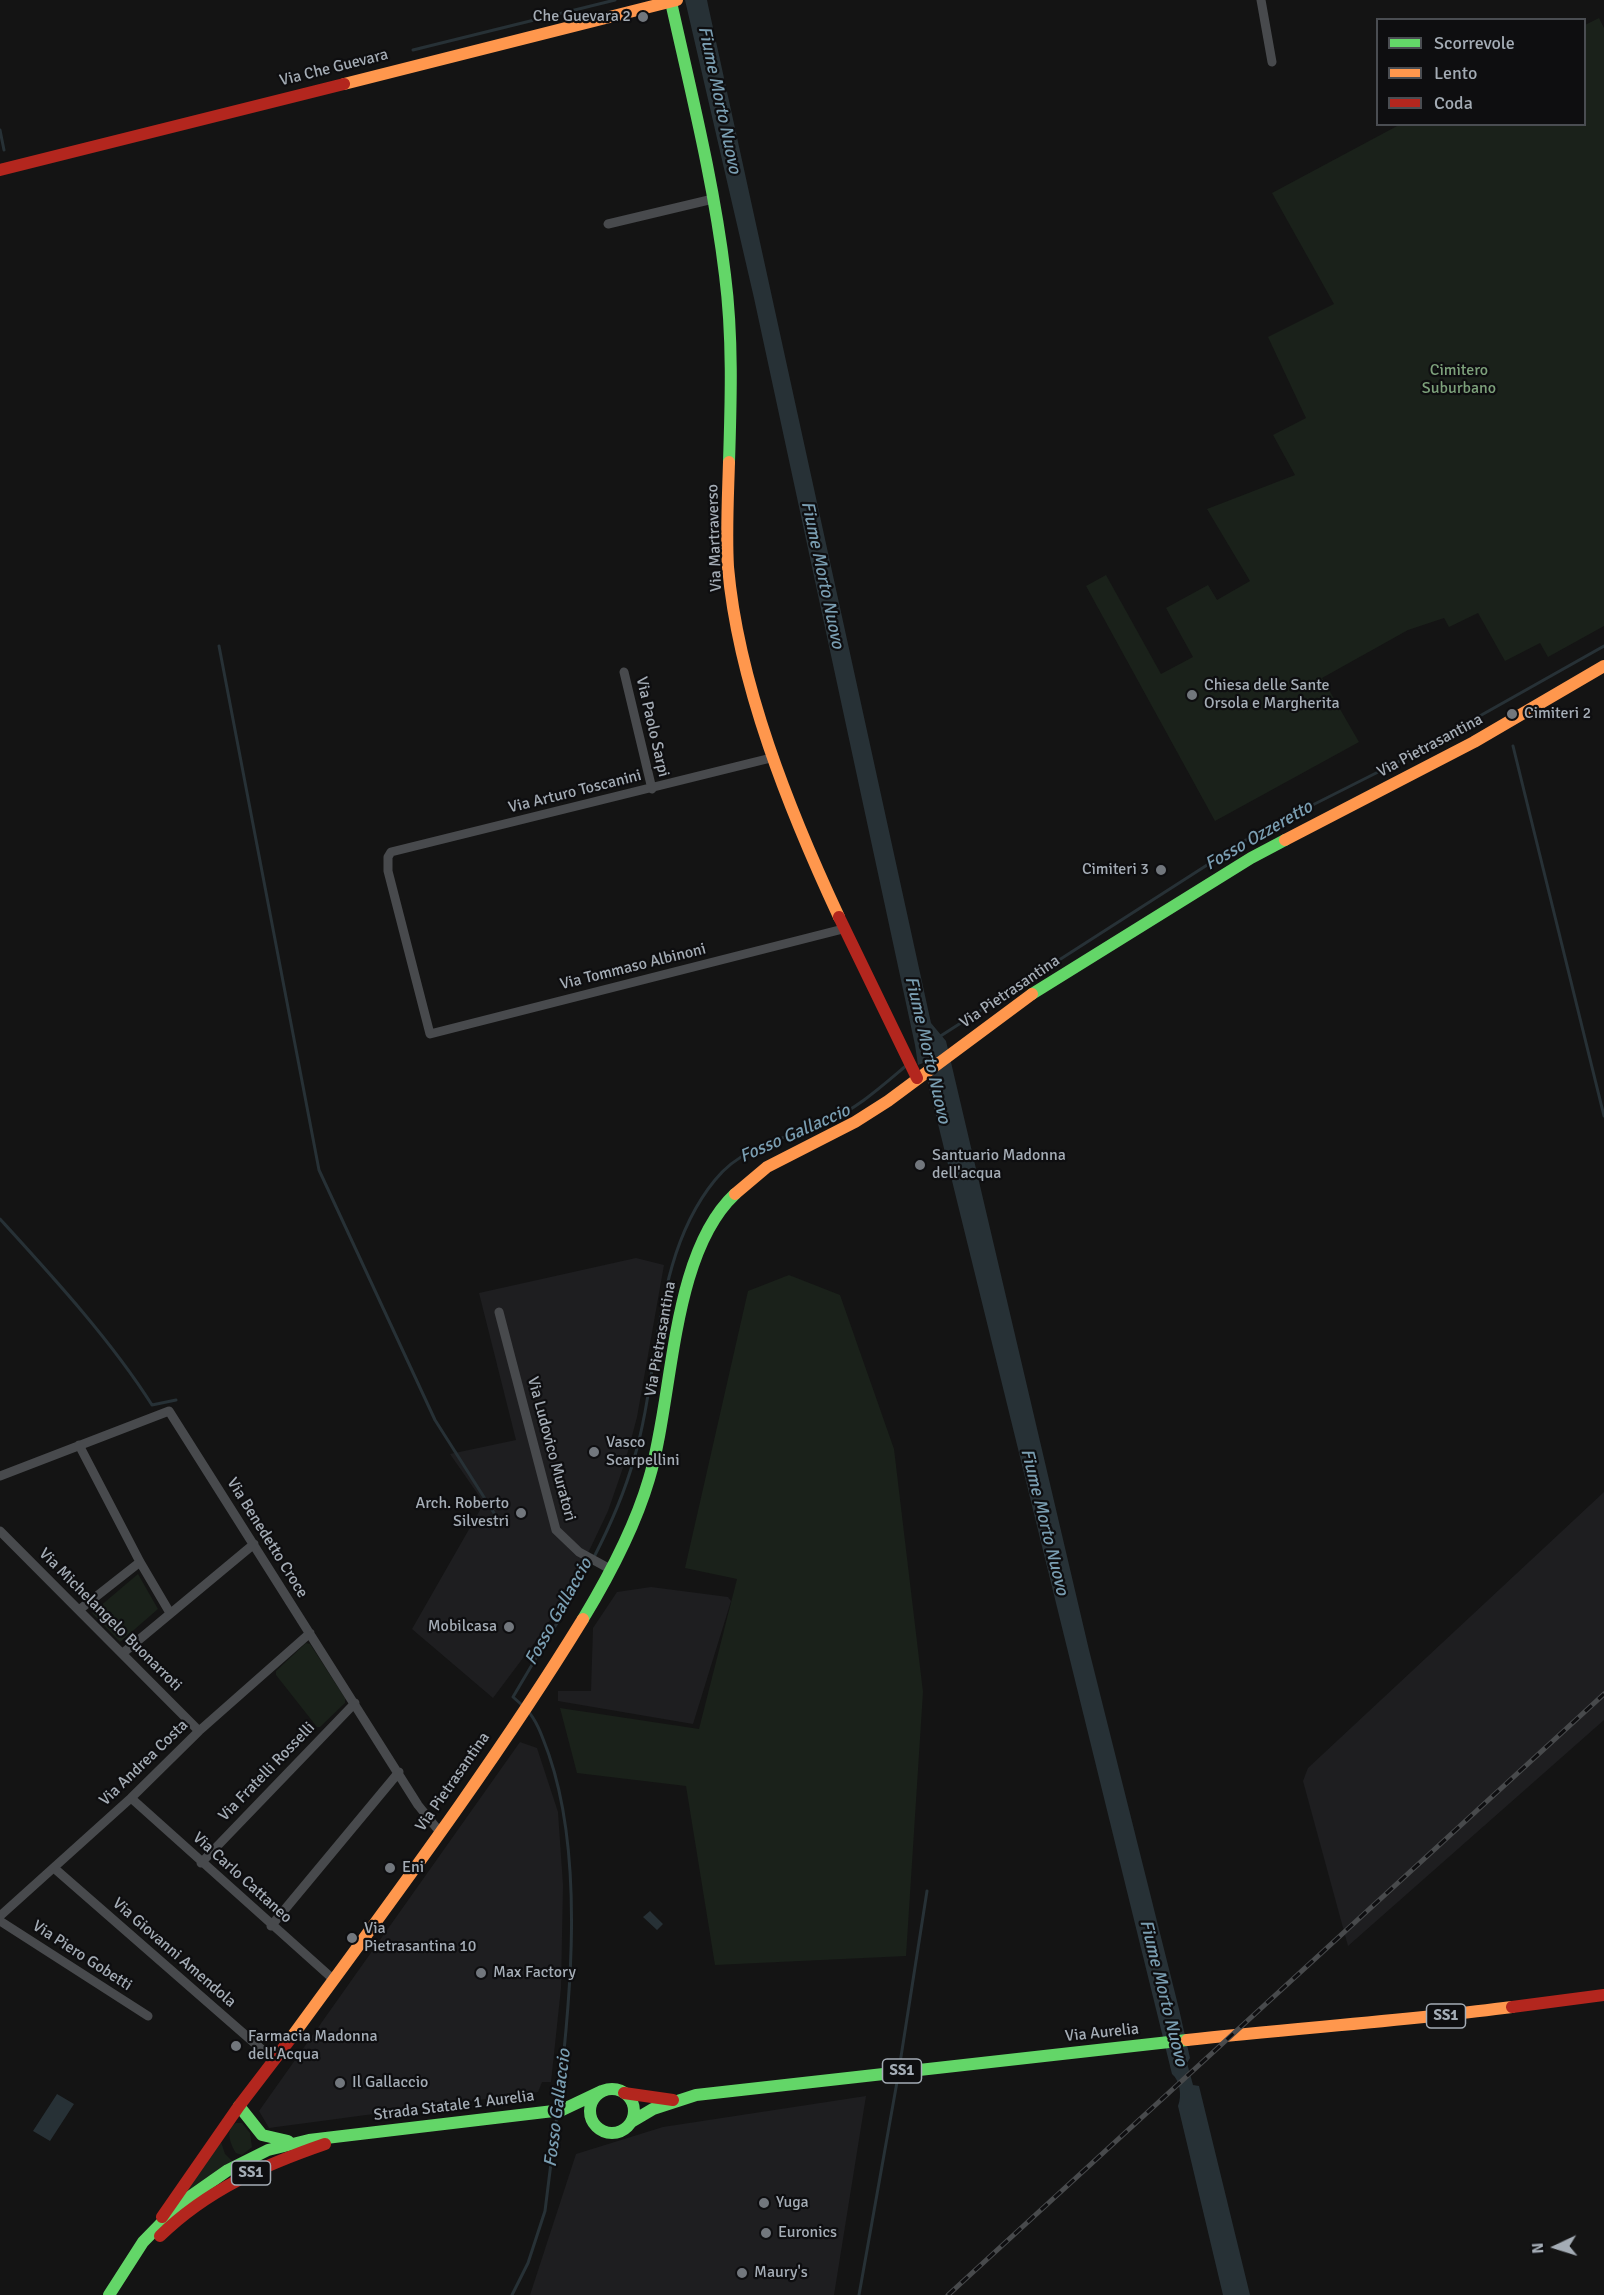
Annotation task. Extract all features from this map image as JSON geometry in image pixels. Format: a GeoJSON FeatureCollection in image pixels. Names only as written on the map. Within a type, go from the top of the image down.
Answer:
{"type":"FeatureCollection","features":[{"type":"Feature","properties":{"kind":"street"},"geometry":{"type":"LineString","coordinates":[[1261,0],[1272,62]]}},
{"type":"Feature","properties":{"kind":"street","name":"Via Che Guevara"},"geometry":{"type":"LineString","coordinates":[[0,170],[674,1]]}},
{"type":"Feature","properties":{"kind":"street","name":"Via Martraverso"},"geometry":{"type":"LineString","coordinates":[[674,1],[724,264],[730,349],[729,578],[742,647],[771,758],[843,929],[905,1056],[917,1075]]}},
{"type":"Feature","properties":{"kind":"street"},"geometry":{"type":"LineString","coordinates":[[608,224],[713,199]]}},
{"type":"Feature","properties":{"kind":"street","name":"Via Pietrasantina"},"geometry":{"type":"LineString","coordinates":[[147,2237],[439,1831],[533,1698],[570,1640],[633,1523],[649,1480],[663,1424],[685,1289],[696,1254],[712,1224],[732,1196],[757,1174],[795,1151],[855,1122],[888,1101],[917,1075],[1020,1002],[1251,858],[1456,752],[1604,666]]}},
{"type":"Feature","properties":{"kind":"street","name":"Via Paolo Sarpi"},"geometry":{"type":"LineString","coordinates":[[624,672],[652,789]]}},
{"type":"Feature","properties":{"kind":"street","name":"Via Arturo Toscanini"},"geometry":{"type":"LineString","coordinates":[[430,1034],[388,871],[388,857],[395,850],[652,789],[771,758]]}},
{"type":"Feature","properties":{"kind":"street","name":"Via Tommaso Albinoni"},"geometry":{"type":"LineString","coordinates":[[430,1034],[843,929]]}},
{"type":"Feature","properties":{"kind":"street","name":"Via Ludovico Muratori"},"geometry":{"type":"LineString","coordinates":[[499,1312],[556,1530],[566,1542],[609,1569]]}},
{"type":"Feature","properties":{"kind":"street","name":"Via Benedetto Croce"},"geometry":{"type":"LineString","coordinates":[[0,1476],[169,1412],[399,1772],[418,1806],[439,1831]]}},
{"type":"Feature","properties":{"kind":"street"},"geometry":{"type":"LineString","coordinates":[[79,1445],[140,1562],[170,1613]]}},
{"type":"Feature","properties":{"kind":"street","name":"Via Michelangelo Buonarroti"},"geometry":{"type":"LineString","coordinates":[[0,1531],[199,1731]]}},
{"type":"Feature","properties":{"kind":"street"},"geometry":{"type":"LineString","coordinates":[[123,1653],[254,1544]]}},
{"type":"Feature","properties":{"kind":"street"},"geometry":{"type":"LineString","coordinates":[[79,1610],[140,1562]]}},
{"type":"Feature","properties":{"kind":"street","name":"Via Andrea Costa"},"geometry":{"type":"LineString","coordinates":[[0,1919],[131,1798],[199,1731],[310,1633]]}},
{"type":"Feature","properties":{"kind":"street","name":"Via Fratelli Rosselli"},"geometry":{"type":"LineString","coordinates":[[201,1863],[355,1703]]}},
{"type":"Feature","properties":{"kind":"street"},"geometry":{"type":"LineString","coordinates":[[271,1926],[399,1772]]}},
{"type":"Feature","properties":{"kind":"street","name":"Via Carlo Cattaneo"},"geometry":{"type":"LineString","coordinates":[[131,1798],[271,1926],[333,1979]]}},
{"type":"Feature","properties":{"kind":"street","name":"Via Giovanni Amendola"},"geometry":{"type":"LineString","coordinates":[[54,1868],[275,2061]]}},
{"type":"Feature","properties":{"kind":"street","name":"Via Piero Gobetti"},"geometry":{"type":"LineString","coordinates":[[0,1919],[148,2016]]}},
{"type":"Feature","properties":{"kind":"street","name":"Via Aurelia"},"geometry":{"type":"LineString","coordinates":[[631,2122],[675,2100],[696,2095],[1287,2029],[1406,2021],[1604,1995]]}},
{"type":"Feature","properties":{"kind":"street","name":"SS1"},"geometry":{"type":"LineString","coordinates":[[562,2110],[602,2091],[614,2089],[624,2093]]}},
{"type":"Feature","properties":{"kind":"street"},"geometry":{"type":"LineString","coordinates":[[594,2125],[590,2118],[590,2106],[602,2091]]}},
{"type":"Feature","properties":{"kind":"street"},"geometry":{"type":"LineString","coordinates":[[624,2093],[633,2106],[631,2122]]}},
{"type":"Feature","properties":{"kind":"street","name":"Via Aurelia"},"geometry":{"type":"LineString","coordinates":[[624,2093],[675,2100]]}},
{"type":"Feature","properties":{"kind":"street"},"geometry":{"type":"LineString","coordinates":[[239,2106],[254,2127],[267,2138],[303,2141]]}},
{"type":"Feature","properties":{"kind":"street","name":"SS1"},"geometry":{"type":"LineString","coordinates":[[562,2110],[594,2125],[603,2132],[614,2133],[624,2130],[631,2122]]}},
{"type":"Feature","properties":{"kind":"street","name":"Strada Statale 1 Aurelia"},"geometry":{"type":"LineString","coordinates":[[112,2290],[147,2237],[186,2199],[228,2169],[268,2150],[303,2141],[562,2110]]}},
{"type":"Feature","properties":{"kind":"street","name":"Strada Statale 1 Aurelia"},"geometry":{"type":"LineString","coordinates":[[112,2290],[163,2232],[207,2197],[288,2156],[350,2135]]}},
{"type":"Feature","properties":{"kind":"shaded area"},"geometry":{"type":"Polygon","coordinates":[[[636,1258],[664,1265],[637,1417],[625,1462],[608,1511],[579,1572],[544,1630],[493,1698],[412,1629],[484,1503],[450,1454],[516,1440],[479,1293],[636,1258]]]}},
{"type":"Feature","properties":{"kind":"shaded area"},"geometry":{"type":"Polygon","coordinates":[[[1604,1492],[1604,1720],[1348,1946],[1303,1781],[1308,1768],[1604,1492]]]}},
{"type":"Feature","properties":{"kind":"shaded area"},"geometry":{"type":"Polygon","coordinates":[[[651,1587],[728,1597],[731,1601],[693,1724],[558,1701],[558,1691],[591,1691],[593,1628],[617,1592],[651,1587]]]}},
{"type":"Feature","properties":{"kind":"shaded area"},"geometry":{"type":"Polygon","coordinates":[[[520,1742],[537,1748],[558,1812],[563,1885],[561,1988],[551,2082],[542,2082],[538,2092],[269,2128],[259,2111],[520,1742]]]}},
{"type":"Feature","properties":{"kind":"shaded area"},"geometry":{"type":"Polygon","coordinates":[[[866,2096],[834,2295],[530,2295],[576,2154],[663,2127],[866,2096]]]}},
{"type":"Feature","properties":{"kind":"green space","name":"Cimitero Suburbano"},"geometry":{"type":"Polygon","coordinates":[[[1599,18],[1604,28],[1604,626],[1548,657],[1540,643],[1505,661],[1478,613],[1449,627],[1444,618],[1408,630],[1322,678],[1359,742],[1215,821],[1086,586],[1106,575],[1161,674],[1193,657],[1166,608],[1208,585],[1217,600],[1250,581],[1207,509],[1295,475],[1273,435],[1306,418],[1268,337],[1334,304],[1272,193],[1397,126],[1586,126],[1586,24],[1599,18]]]}},
{"type":"Feature","properties":{"kind":"green space"},"geometry":{"type":"Polygon","coordinates":[[[789,1275],[840,1295],[894,1449],[923,1692],[906,1956],[715,1965],[686,1786],[577,1773],[560,1708],[699,1729],[737,1579],[685,1568],[748,1291],[789,1275]]]}},
{"type":"Feature","properties":{"kind":"green space"},"geometry":{"type":"Polygon","coordinates":[[[138,1574],[158,1609],[120,1642],[92,1613],[138,1574]]]}},
{"type":"Feature","properties":{"kind":"green space"},"geometry":{"type":"Polygon","coordinates":[[[306,1643],[310,1644],[345,1698],[345,1703],[320,1727],[317,1727],[276,1675],[276,1671],[306,1643]]]}},
{"type":"Feature","properties":{"kind":"green space"},"geometry":{"type":"Polygon","coordinates":[[[236,2123],[242,2123],[250,2133],[252,2147],[242,2155],[236,2153],[230,2137],[231,2129],[236,2123]]]}},
{"type":"Feature","properties":{"kind":"green space"},"geometry":{"type":"Polygon","coordinates":[[[220,2139],[225,2154],[233,2162],[183,2195],[220,2139]]]}},
{"type":"Feature","properties":{"kind":"water","name":"Fiume Morto Nuovo"},"geometry":{"type":"Polygon","coordinates":[[[685,0],[707,0],[931,1023],[946,1041],[1089,1650],[1179,2009],[1190,2058],[1187,2063],[1193,2085],[1199,2086],[1250,2295],[1223,2295],[1178,2106],[1180,2088],[1172,2074],[923,1063],[918,1065],[754,298],[685,0]]]}},
{"type":"Feature","properties":{"kind":"water"},"geometry":{"type":"Polygon","coordinates":[[[650,1911],[663,1924],[657,1930],[643,1917],[650,1911]]]}},
{"type":"Feature","properties":{"kind":"water"},"geometry":{"type":"Polygon","coordinates":[[[57,2094],[74,2104],[50,2141],[33,2131],[57,2094]]]}},
{"type":"Feature","properties":{"kind":"waterway"},"geometry":{"type":"LineString","coordinates":[[413,50],[615,0]]}},
{"type":"Feature","properties":{"kind":"waterway"},"geometry":{"type":"LineString","coordinates":[[0,130],[4,150]]}},
{"type":"Feature","properties":{"kind":"waterway"},"geometry":{"type":"LineString","coordinates":[[219,646],[319,1170],[435,1420],[494,1513]]}},
{"type":"Feature","properties":{"kind":"waterway","name":"Fosso Ozzeretto"},"geometry":{"type":"LineString","coordinates":[[939,1037],[1257,833],[1398,762],[1604,646]]}},
{"type":"Feature","properties":{"kind":"waterway"},"geometry":{"type":"LineString","coordinates":[[1513,746],[1604,1116]]}},
{"type":"Feature","properties":{"kind":"waterway","name":"Fosso Gallaccio"},"geometry":{"type":"LineString","coordinates":[[522,1705],[513,1697],[597,1552],[624,1491],[643,1424],[669,1278],[680,1243],[695,1210],[715,1180],[739,1158],[752,1150],[826,1122],[848,1111],[907,1065]]}},
{"type":"Feature","properties":{"kind":"waterway"},"geometry":{"type":"LineString","coordinates":[[0,1219],[100,1333],[152,1405],[176,1400]]}},
{"type":"Feature","properties":{"kind":"waterway","name":"Fosso Gallaccio"},"geometry":{"type":"LineString","coordinates":[[527,1710],[534,1720],[549,1755],[560,1795],[571,1882],[570,1974],[558,2105]]}},
{"type":"Feature","properties":{"kind":"waterway"},"geometry":{"type":"LineString","coordinates":[[900,2063],[927,1891]]}},
{"type":"Feature","properties":{"kind":"waterway"},"geometry":{"type":"LineString","coordinates":[[859,2295],[897,2082]]}},
{"type":"Feature","properties":{"kind":"waterway","name":"Fosso Gallaccio"},"geometry":{"type":"LineString","coordinates":[[512,2295],[528,2263],[545,2211],[557,2115]]}},
{"type":"Feature","properties":{"kind":"railway"},"geometry":{"type":"LineString","coordinates":[[948,2295],[1604,1694]]}},
{"type":"Feature","properties":{"kind":"traffic: fast"},"geometry":{"type":"LineString","coordinates":[[671,2],[708,172],[728,298],[731,392],[729,462]]}},
{"type":"Feature","properties":{"kind":"traffic: fast"},"geometry":{"type":"LineString","coordinates":[[1032,994],[1251,858],[1285,840]]}},
{"type":"Feature","properties":{"kind":"traffic: fast"},"geometry":{"type":"LineString","coordinates":[[583,1619],[620,1551],[643,1497],[657,1445],[686,1289],[698,1253],[714,1220],[735,1194]]}},
{"type":"Feature","properties":{"kind":"traffic: fast"},"geometry":{"type":"LineString","coordinates":[[631,2122],[653,2109],[696,2095],[1187,2040]]}},
{"type":"Feature","properties":{"kind":"traffic: fast"},"geometry":{"type":"LineString","coordinates":[[612,2089],[628,2095],[634,2111],[628,2127],[612,2133],[596,2127],[590,2111],[596,2095],[612,2089]]}},
{"type":"Feature","properties":{"kind":"traffic: fast"},"geometry":{"type":"LineString","coordinates":[[109,2295],[143,2242],[181,2203],[228,2170],[268,2150],[309,2140],[562,2110],[602,2091]]}},
{"type":"Feature","properties":{"kind":"traffic: fast"},"geometry":{"type":"LineString","coordinates":[[239,2106],[262,2135],[288,2141]]}},
{"type":"Feature","properties":{"kind":"traffic: slow"},"geometry":{"type":"LineString","coordinates":[[344,84],[677,0]]}},
{"type":"Feature","properties":{"kind":"traffic: slow"},"geometry":{"type":"LineString","coordinates":[[729,462],[728,567],[743,656],[755,701],[785,791],[839,917]]}},
{"type":"Feature","properties":{"kind":"traffic: slow"},"geometry":{"type":"LineString","coordinates":[[1285,840],[1474,742],[1604,666]]}},
{"type":"Feature","properties":{"kind":"traffic: slow"},"geometry":{"type":"LineString","coordinates":[[735,1194],[767,1167],[855,1122],[888,1101],[1032,994]]}},
{"type":"Feature","properties":{"kind":"traffic: slow"},"geometry":{"type":"LineString","coordinates":[[291,2038],[478,1779],[583,1619]]}},
{"type":"Feature","properties":{"kind":"traffic: slow"},"geometry":{"type":"LineString","coordinates":[[1187,2040],[1512,2007]]}},
{"type":"Feature","properties":{"kind":"traffic: jam"},"geometry":{"type":"LineString","coordinates":[[0,170],[344,84]]}},
{"type":"Feature","properties":{"kind":"traffic: jam"},"geometry":{"type":"LineString","coordinates":[[839,917],[917,1078]]}},
{"type":"Feature","properties":{"kind":"traffic: jam"},"geometry":{"type":"LineString","coordinates":[[1512,2007],[1604,1995]]}},
{"type":"Feature","properties":{"kind":"traffic: jam"},"geometry":{"type":"LineString","coordinates":[[162,2217],[239,2106],[291,2038]]}},
{"type":"Feature","properties":{"kind":"traffic: jam"},"geometry":{"type":"LineString","coordinates":[[624,2093],[673,2100]]}},
{"type":"Feature","properties":{"kind":"traffic: jam"},"geometry":{"type":"LineString","coordinates":[[160,2236],[197,2205],[217,2192],[258,2170],[325,2144]]}},
{"type":"Feature","properties":{"kind":"place","name":"Che Guevara 2"},"geometry":{"type":"Point","coordinates":[643,17]}},
{"type":"Feature","properties":{"kind":"place","name":"Chiesa delle Sante Orsola e Margherita"},"geometry":{"type":"Point","coordinates":[1192,695]}},
{"type":"Feature","properties":{"kind":"place","name":"Cimiteri 2"},"geometry":{"type":"Point","coordinates":[1512,714]}},
{"type":"Feature","properties":{"kind":"place","name":"Cimiteri 3"},"geometry":{"type":"Point","coordinates":[1161,870]}},
{"type":"Feature","properties":{"kind":"place","name":"Santuario Madonna dell'acqua"},"geometry":{"type":"Point","coordinates":[920,1165]}},
{"type":"Feature","properties":{"kind":"place","name":"Vasco Scarpellini"},"geometry":{"type":"Point","coordinates":[594,1452]}},
{"type":"Feature","properties":{"kind":"place","name":"Arch. Roberto Silvestri"},"geometry":{"type":"Point","coordinates":[521,1513]}},
{"type":"Feature","properties":{"kind":"place","name":"Mobilcasa"},"geometry":{"type":"Point","coordinates":[509,1627]}},
{"type":"Feature","properties":{"kind":"place","name":"Eni"},"geometry":{"type":"Point","coordinates":[390,1868]}},
{"type":"Feature","properties":{"kind":"place","name":"Via Pietrasantina 10"},"geometry":{"type":"Point","coordinates":[352,1938]}},
{"type":"Feature","properties":{"kind":"place","name":"Max Factory"},"geometry":{"type":"Point","coordinates":[481,1973]}},
{"type":"Feature","properties":{"kind":"place","name":"Farmacia Madonna dell'Acqua"},"geometry":{"type":"Point","coordinates":[236,2046]}},
{"type":"Feature","properties":{"kind":"place","name":"Il Gallaccio"},"geometry":{"type":"Point","coordinates":[340,2083]}},
{"type":"Feature","properties":{"kind":"place","name":"Yuga"},"geometry":{"type":"Point","coordinates":[764,2203]}},
{"type":"Feature","properties":{"kind":"place","name":"Euronics"},"geometry":{"type":"Point","coordinates":[766,2233]}},
{"type":"Feature","properties":{"kind":"place","name":"Maury's"},"geometry":{"type":"Point","coordinates":[742,2273]}}]}
